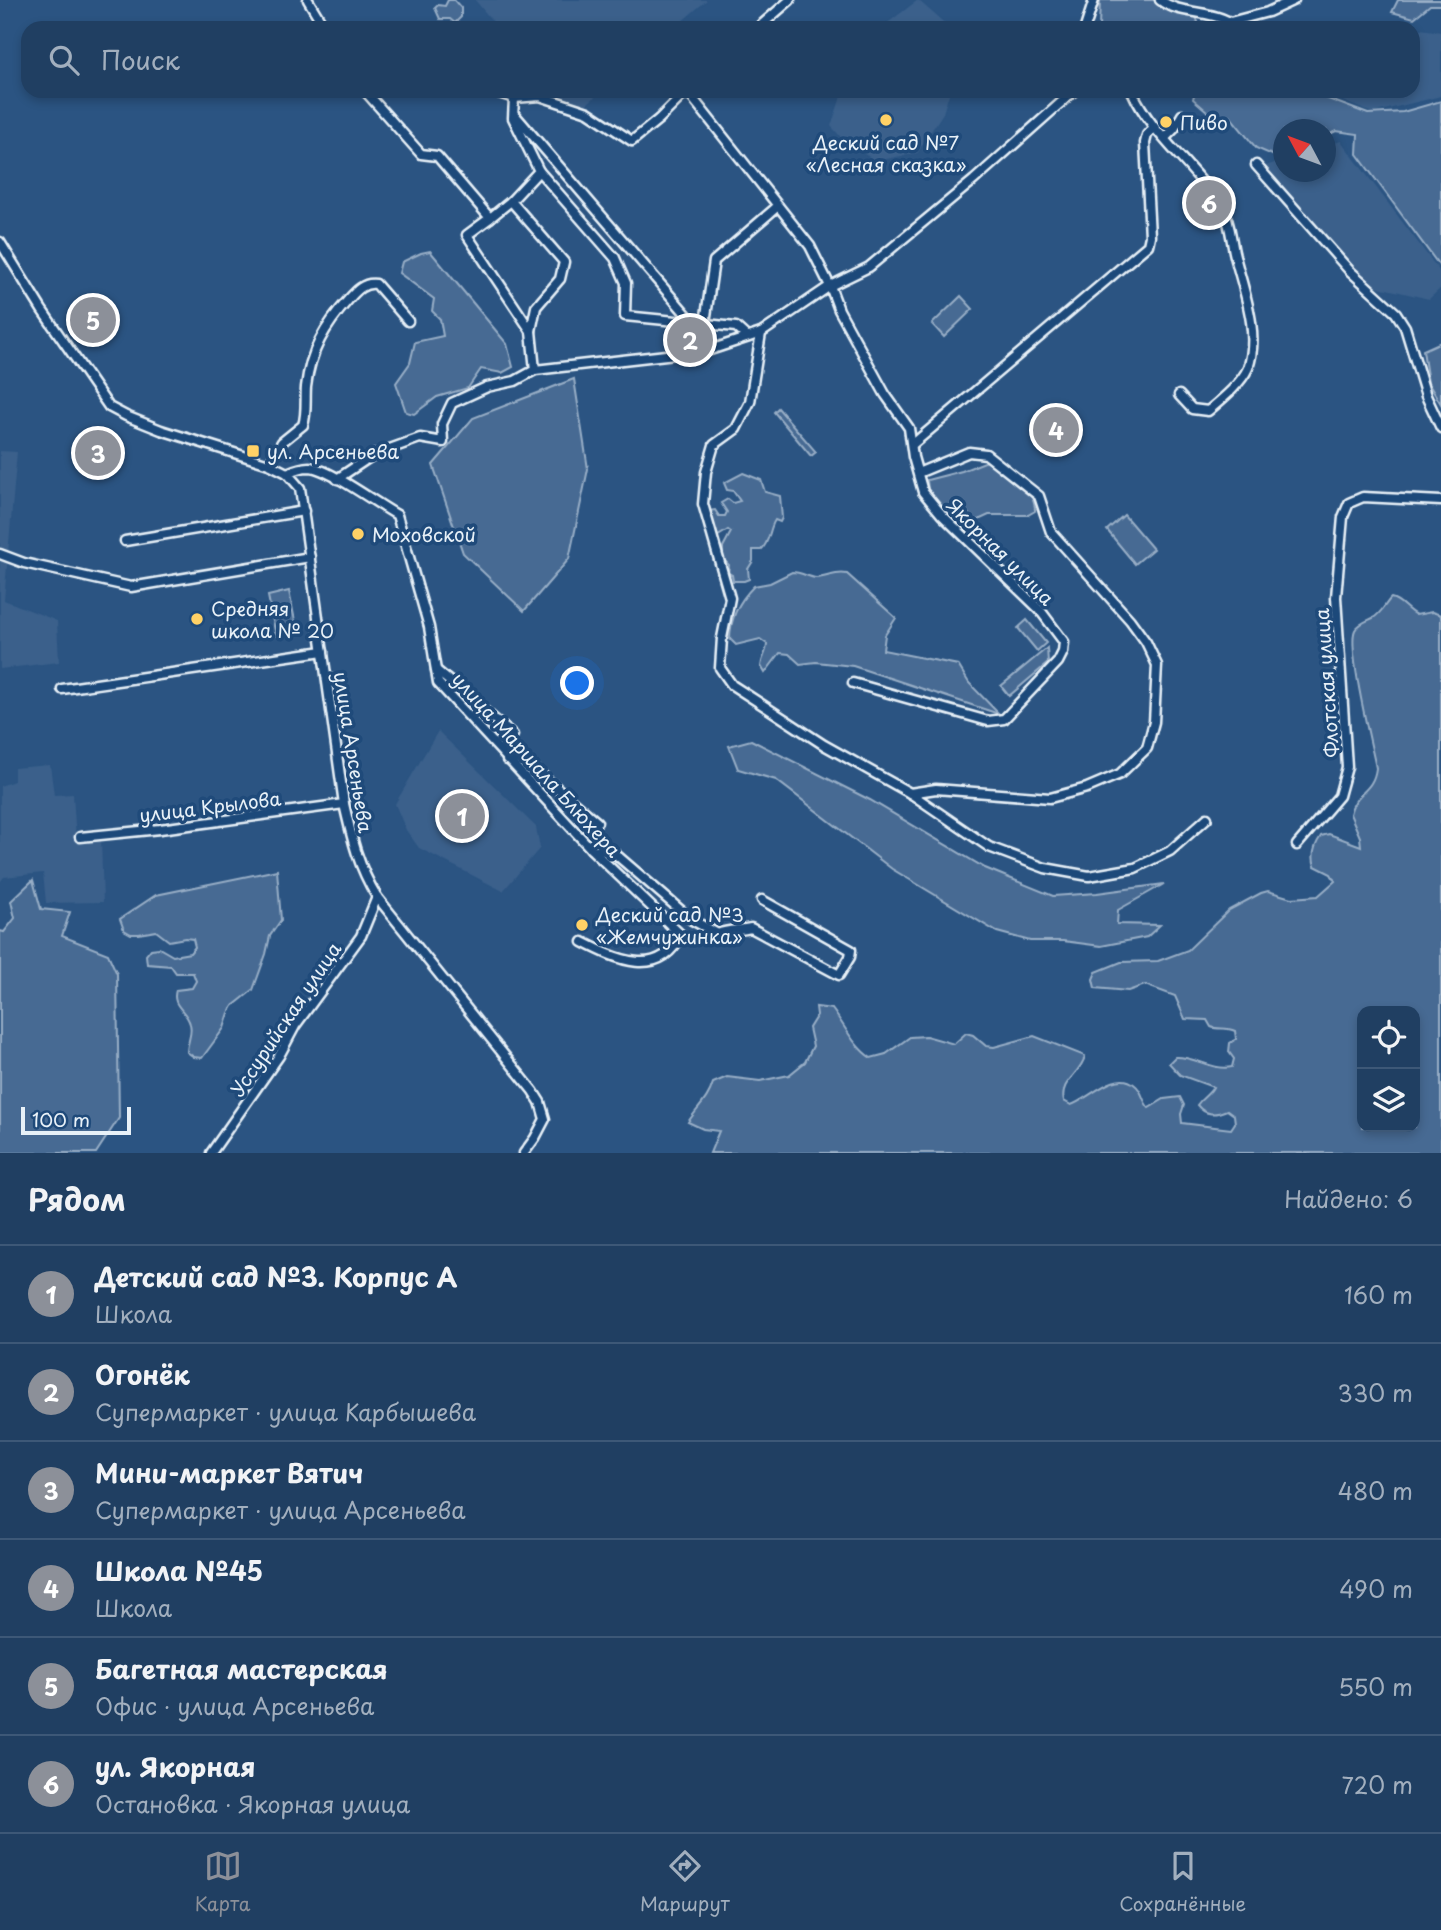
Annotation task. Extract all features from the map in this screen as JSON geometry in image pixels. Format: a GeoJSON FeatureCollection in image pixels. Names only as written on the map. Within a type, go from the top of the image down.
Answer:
{"type":"FeatureCollection","features":[{"type":"Feature","properties":{"kind":"street"},"geometry":{"type":"LineString","coordinates":[[308,0],[322,21]]}},
{"type":"Feature","properties":{"kind":"street"},"geometry":{"type":"LineString","coordinates":[[766,21],[790,0]]}},
{"type":"Feature","properties":{"kind":"street"},"geometry":{"type":"LineString","coordinates":[[1087,21],[1094,0]]}},
{"type":"Feature","properties":{"kind":"street"},"geometry":{"type":"LineString","coordinates":[[1160,0],[1171,9],[1198,11],[1220,16],[1228,21]]}},
{"type":"Feature","properties":{"kind":"street"},"geometry":{"type":"LineString","coordinates":[[1234,21],[1268,12],[1294,0]]}},
{"type":"Feature","properties":{"kind":"street"},"geometry":{"type":"LineString","coordinates":[[371,98],[421,154],[437,156],[490,218]]}},
{"type":"Feature","properties":{"kind":"street"},"geometry":{"type":"LineString","coordinates":[[522,98],[513,99],[513,118],[539,171],[615,258],[626,283],[625,316],[736,327],[747,337]]}},
{"type":"Feature","properties":{"kind":"street"},"geometry":{"type":"LineString","coordinates":[[546,98],[588,112],[632,142],[680,98]]}},
{"type":"Feature","properties":{"kind":"street","name":"Якорная улица"},"geometry":{"type":"LineString","coordinates":[[693,98],[810,246],[839,310],[885,394],[909,428],[913,457],[923,492],[942,515],[1040,610],[1064,642],[1058,662],[1004,719],[988,721],[853,683]]}},
{"type":"Feature","properties":{"kind":"street"},"geometry":{"type":"LineString","coordinates":[[337,479],[373,455],[420,438],[443,442],[442,424],[452,403],[487,387],[515,381],[535,370],[709,350],[761,333],[830,286],[869,267],[974,180],[1066,98]]}},
{"type":"Feature","properties":{"kind":"street"},"geometry":{"type":"LineString","coordinates":[[1135,98],[1154,127],[1225,212],[1251,321],[1247,370],[1231,390],[1208,411],[1192,409],[1179,395]]}},
{"type":"Feature","properties":{"kind":"street"},"geometry":{"type":"LineString","coordinates":[[514,113],[693,322]]}},
{"type":"Feature","properties":{"kind":"street"},"geometry":{"type":"LineString","coordinates":[[1165,138],[1182,115]]}},
{"type":"Feature","properties":{"kind":"street"},"geometry":{"type":"LineString","coordinates":[[913,444],[1148,245],[1150,236],[1145,143],[1147,135],[1154,127]]}},
{"type":"Feature","properties":{"kind":"street"},"geometry":{"type":"LineString","coordinates":[[1256,165],[1349,270],[1396,313],[1405,327],[1426,396],[1441,428]]}},
{"type":"Feature","properties":{"kind":"street"},"geometry":{"type":"LineString","coordinates":[[531,331],[467,235],[511,201],[539,171]]}},
{"type":"Feature","properties":{"kind":"street"},"geometry":{"type":"LineString","coordinates":[[511,201],[564,261],[560,279],[536,307],[531,331],[535,370]]}},
{"type":"Feature","properties":{"kind":"street"},"geometry":{"type":"LineString","coordinates":[[705,323],[714,261],[778,206]]}},
{"type":"Feature","properties":{"kind":"street"},"geometry":{"type":"LineString","coordinates":[[0,242],[109,407],[144,424],[270,464],[287,473]]}},
{"type":"Feature","properties":{"kind":"street"},"geometry":{"type":"LineString","coordinates":[[270,464],[282,442],[298,432],[303,425],[308,372],[313,353],[320,336],[354,293],[366,284],[376,284],[408,321]]}},
{"type":"Feature","properties":{"kind":"street"},"geometry":{"type":"LineString","coordinates":[[761,333],[750,402],[736,429],[714,445],[706,472],[703,504],[730,597],[722,638],[720,668],[732,685],[824,745],[911,793],[989,847],[1045,867],[1089,876],[1135,868],[1170,850],[1207,818]]}},
{"type":"Feature","properties":{"kind":"street"},"geometry":{"type":"LineString","coordinates":[[911,793],[936,789],[1050,797],[1087,789],[1120,774],[1147,748],[1154,722],[1157,665],[1146,642],[1130,620],[1051,532],[1039,496],[986,454],[969,453],[918,473]]}},
{"type":"Feature","properties":{"kind":"street","name":"улица Маршала Блюхера"},"geometry":{"type":"LineString","coordinates":[[287,473],[312,467],[397,515],[429,627],[438,684],[591,849],[681,935],[662,957],[638,963],[613,958],[583,942]]}},
{"type":"Feature","properties":{"kind":"street","name":"улица Арсеньева"},"geometry":{"type":"LineString","coordinates":[[287,473],[300,488],[344,804],[363,875],[377,897],[540,1102],[545,1119],[524,1153]]}},
{"type":"Feature","properties":{"kind":"street","name":"Флотская улица"},"geometry":{"type":"LineString","coordinates":[[1297,845],[1339,796],[1347,767],[1336,597],[1343,517],[1349,503],[1363,497],[1441,501]]}},
{"type":"Feature","properties":{"kind":"street"},"geometry":{"type":"LineString","coordinates":[[125,541],[304,511]]}},
{"type":"Feature","properties":{"kind":"street"},"geometry":{"type":"LineString","coordinates":[[0,554],[24,563],[131,587],[310,557]]}},
{"type":"Feature","properties":{"kind":"street"},"geometry":{"type":"LineString","coordinates":[[62,689],[323,651]]}},
{"type":"Feature","properties":{"kind":"street"},"geometry":{"type":"LineString","coordinates":[[436,670],[513,735]]}},
{"type":"Feature","properties":{"kind":"street"},"geometry":{"type":"LineString","coordinates":[[508,761],[523,759],[597,822]]}},
{"type":"Feature","properties":{"kind":"street","name":"улица Крылова"},"geometry":{"type":"LineString","coordinates":[[80,837],[344,804]]}},
{"type":"Feature","properties":{"kind":"street"},"geometry":{"type":"LineString","coordinates":[[591,849],[613,852],[692,920],[718,934],[730,929],[740,931],[751,928],[839,975],[852,950],[762,900]]}},
{"type":"Feature","properties":{"kind":"street","name":"Уссурийская улица"},"geometry":{"type":"LineString","coordinates":[[211,1153],[272,1066],[301,1018],[362,936],[377,897]]}},
{"type":"Feature","properties":{"kind":"shaded area"},"geometry":{"type":"Polygon","coordinates":[[[448,0],[454,0],[461,8],[461,17],[457,21],[440,19],[435,8],[438,5],[445,6],[448,0]]]}},
{"type":"Feature","properties":{"kind":"shaded area"},"geometry":{"type":"Polygon","coordinates":[[[475,0],[707,0],[682,21],[492,21],[475,0]]]}},
{"type":"Feature","properties":{"kind":"shaded area"},"geometry":{"type":"Polygon","coordinates":[[[918,0],[942,21],[890,21],[918,0]]]}},
{"type":"Feature","properties":{"kind":"shaded area"},"geometry":{"type":"Polygon","coordinates":[[[1100,0],[1157,0],[1169,10],[1196,17],[1198,21],[1099,21],[1100,0]]]}},
{"type":"Feature","properties":{"kind":"shaded area"},"geometry":{"type":"Polygon","coordinates":[[[1398,0],[1441,0],[1441,5],[1430,5],[1414,18],[1392,12],[1398,0]]]}},
{"type":"Feature","properties":{"kind":"shaded area"},"geometry":{"type":"Polygon","coordinates":[[[1420,29],[1441,32],[1441,96],[1372,113],[1335,98],[1420,98],[1420,29]]]}},
{"type":"Feature","properties":{"kind":"shaded area"},"geometry":{"type":"Polygon","coordinates":[[[563,98],[594,98],[581,109],[563,98]]]}},
{"type":"Feature","properties":{"kind":"shaded area","name":"Деский сад №7 «Лесная сказка»"},"geometry":{"type":"Polygon","coordinates":[[[841,98],[948,98],[943,113],[917,153],[876,161],[846,143],[831,126],[841,98]]]}},
{"type":"Feature","properties":{"kind":"shaded area"},"geometry":{"type":"Polygon","coordinates":[[[1193,98],[1326,98],[1368,114],[1403,112],[1441,101],[1441,268],[1357,154],[1358,134],[1336,131],[1336,119],[1273,119],[1273,155],[1256,148],[1230,116],[1216,119],[1193,98]]]}},
{"type":"Feature","properties":{"kind":"shaded area"},"geometry":{"type":"Polygon","coordinates":[[[1341,141],[1441,273],[1441,288],[1429,299],[1370,285],[1277,182],[1336,182],[1336,143],[1341,141]]]}},
{"type":"Feature","properties":{"kind":"shaded area"},"geometry":{"type":"Polygon","coordinates":[[[1273,164],[1273,178],[1263,167],[1273,164]]]}},
{"type":"Feature","properties":{"kind":"shaded area"},"geometry":{"type":"Polygon","coordinates":[[[430,251],[507,344],[513,367],[502,373],[481,369],[468,388],[437,397],[414,414],[406,412],[396,383],[410,363],[415,342],[443,336],[440,319],[432,311],[434,299],[399,273],[402,262],[430,251]]]}},
{"type":"Feature","properties":{"kind":"shaded area"},"geometry":{"type":"Polygon","coordinates":[[[961,296],[973,309],[944,337],[932,324],[961,296]]]}},
{"type":"Feature","properties":{"kind":"shaded area"},"geometry":{"type":"Polygon","coordinates":[[[1441,342],[1441,404],[1428,383],[1423,350],[1441,342]]]}},
{"type":"Feature","properties":{"kind":"shaded area"},"geometry":{"type":"Polygon","coordinates":[[[574,379],[588,469],[569,559],[524,611],[463,553],[433,465],[473,418],[574,379]]]}},
{"type":"Feature","properties":{"kind":"shaded area"},"geometry":{"type":"Polygon","coordinates":[[[778,408],[816,452],[811,456],[774,412],[778,408]]]}},
{"type":"Feature","properties":{"kind":"shaded area"},"geometry":{"type":"Polygon","coordinates":[[[0,451],[17,452],[4,600],[57,621],[59,662],[0,669],[0,451]]]}},
{"type":"Feature","properties":{"kind":"shaded area"},"geometry":{"type":"Polygon","coordinates":[[[987,461],[1025,488],[1034,503],[1035,511],[1028,515],[989,515],[974,522],[965,509],[940,510],[928,491],[927,480],[987,461]]]}},
{"type":"Feature","properties":{"kind":"shaded area"},"geometry":{"type":"Polygon","coordinates":[[[743,473],[761,480],[765,492],[780,496],[782,518],[780,522],[775,520],[764,547],[761,550],[753,550],[753,561],[748,569],[749,579],[733,581],[732,575],[728,573],[729,565],[723,559],[723,547],[731,532],[728,530],[715,538],[708,514],[709,511],[715,510],[719,516],[725,516],[727,512],[721,503],[728,499],[733,503],[740,501],[733,491],[727,490],[724,483],[743,473]]]}},
{"type":"Feature","properties":{"kind":"shaded area"},"geometry":{"type":"Polygon","coordinates":[[[1124,515],[1153,549],[1135,564],[1107,530],[1124,515]]]}},
{"type":"Feature","properties":{"kind":"shaded area"},"geometry":{"type":"Polygon","coordinates":[[[792,572],[816,578],[847,574],[896,618],[885,635],[883,650],[958,665],[969,683],[999,714],[853,666],[816,662],[800,664],[789,654],[780,653],[765,673],[761,666],[767,644],[760,639],[736,645],[730,639],[732,624],[740,603],[754,586],[770,583],[792,572]]]}},
{"type":"Feature","properties":{"kind":"shaded area"},"geometry":{"type":"Polygon","coordinates":[[[289,591],[297,631],[276,636],[268,596],[289,591]]]}},
{"type":"Feature","properties":{"kind":"shaded area"},"geometry":{"type":"Polygon","coordinates":[[[1391,598],[1416,615],[1432,612],[1441,615],[1441,1153],[710,1153],[719,1131],[703,1129],[688,1122],[706,1099],[713,1083],[727,1077],[760,1081],[789,1075],[805,1062],[813,1046],[809,1028],[817,1015],[816,1007],[832,1009],[855,1042],[871,1058],[886,1054],[910,1037],[926,1036],[954,1044],[966,1033],[973,1035],[986,1046],[994,1047],[1034,1036],[1085,1056],[1063,1094],[1064,1101],[1071,1105],[1111,1083],[1127,1081],[1138,1087],[1149,1108],[1164,1099],[1180,1097],[1184,1105],[1182,1123],[1231,1129],[1235,1123],[1234,1115],[1227,1110],[1211,1114],[1197,1105],[1213,1087],[1180,1075],[1169,1063],[1175,1057],[1182,1057],[1217,1067],[1232,1067],[1234,1059],[1229,1052],[1230,1043],[1236,1039],[1235,1031],[1211,1027],[1207,1020],[1185,1019],[1175,996],[1145,985],[1128,991],[1095,988],[1093,979],[1096,972],[1121,962],[1158,961],[1188,950],[1229,910],[1261,893],[1268,891],[1291,898],[1318,896],[1335,881],[1331,874],[1315,866],[1313,854],[1321,836],[1329,834],[1361,846],[1350,814],[1352,806],[1371,782],[1376,768],[1357,675],[1353,640],[1355,630],[1381,611],[1391,598]]]}},
{"type":"Feature","properties":{"kind":"shaded area"},"geometry":{"type":"Polygon","coordinates":[[[1027,620],[1046,643],[1037,651],[1018,628],[1027,620]]]}},
{"type":"Feature","properties":{"kind":"shaded area"},"geometry":{"type":"Polygon","coordinates":[[[1047,648],[1048,663],[1009,696],[1001,686],[1047,648]]]}},
{"type":"Feature","properties":{"kind":"shaded area"},"geometry":{"type":"Polygon","coordinates":[[[438,731],[536,827],[540,848],[503,891],[419,848],[406,830],[395,804],[438,731]]]}},
{"type":"Feature","properties":{"kind":"shaded area"},"geometry":{"type":"Polygon","coordinates":[[[751,740],[870,800],[985,868],[1053,896],[1164,884],[1118,910],[1117,924],[1160,925],[1147,937],[1101,946],[1063,941],[1030,941],[997,932],[892,869],[776,780],[738,769],[729,746],[751,740]]]}},
{"type":"Feature","properties":{"kind":"shaded area"},"geometry":{"type":"Polygon","coordinates":[[[50,765],[54,795],[73,794],[76,840],[101,838],[103,902],[46,903],[43,873],[4,877],[0,882],[0,786],[14,781],[14,768],[50,765]]]}},
{"type":"Feature","properties":{"kind":"shaded area"},"geometry":{"type":"Polygon","coordinates":[[[277,870],[281,920],[270,936],[253,990],[233,1006],[224,1028],[202,1058],[194,1057],[187,1052],[190,1024],[175,996],[176,990],[192,988],[196,981],[193,973],[176,973],[171,966],[147,964],[146,955],[151,949],[159,948],[173,956],[190,953],[195,947],[193,939],[169,941],[156,931],[131,934],[124,930],[120,919],[156,895],[277,870]]]}},
{"type":"Feature","properties":{"kind":"shaded area"},"geometry":{"type":"Polygon","coordinates":[[[33,880],[41,909],[70,912],[62,936],[108,954],[117,974],[119,1118],[96,1153],[0,1153],[0,931],[4,932],[15,918],[11,901],[33,880]]]}},
{"type":"Feature","properties":{"kind":"place","name":"Деский сад №7 «Лесная сказка»"},"geometry":{"type":"Point","coordinates":[886,120]}},
{"type":"Feature","properties":{"kind":"place","name":"Пиво"},"geometry":{"type":"Point","coordinates":[1166,122]}},
{"type":"Feature","properties":{"kind":"place","name":"ул. Якорная"},"geometry":{"type":"Point","coordinates":[1209,203]}},
{"type":"Feature","properties":{"kind":"place","name":"Багетная мастерская"},"geometry":{"type":"Point","coordinates":[93,320]}},
{"type":"Feature","properties":{"kind":"place","name":"Огонёк"},"geometry":{"type":"Point","coordinates":[690,340]}},
{"type":"Feature","properties":{"kind":"place","name":"Школа №45"},"geometry":{"type":"Point","coordinates":[1056,430]}},
{"type":"Feature","properties":{"kind":"place","name":"ул. Арсеньева"},"geometry":{"type":"Point","coordinates":[253,451]}},
{"type":"Feature","properties":{"kind":"place","name":"Мини-маркет Вятич"},"geometry":{"type":"Point","coordinates":[98,453]}},
{"type":"Feature","properties":{"kind":"place","name":"Моховской"},"geometry":{"type":"Point","coordinates":[358,534]}},
{"type":"Feature","properties":{"kind":"place","name":"Средняя школа № 20"},"geometry":{"type":"Point","coordinates":[197,619]}},
{"type":"Feature","properties":{"kind":"place","name":"Детский сад №3. Корпус А"},"geometry":{"type":"Point","coordinates":[462,816]}},
{"type":"Feature","properties":{"kind":"place","name":"Деский сад №3 «Жемчужинка»"},"geometry":{"type":"Point","coordinates":[582,925]}}]}
